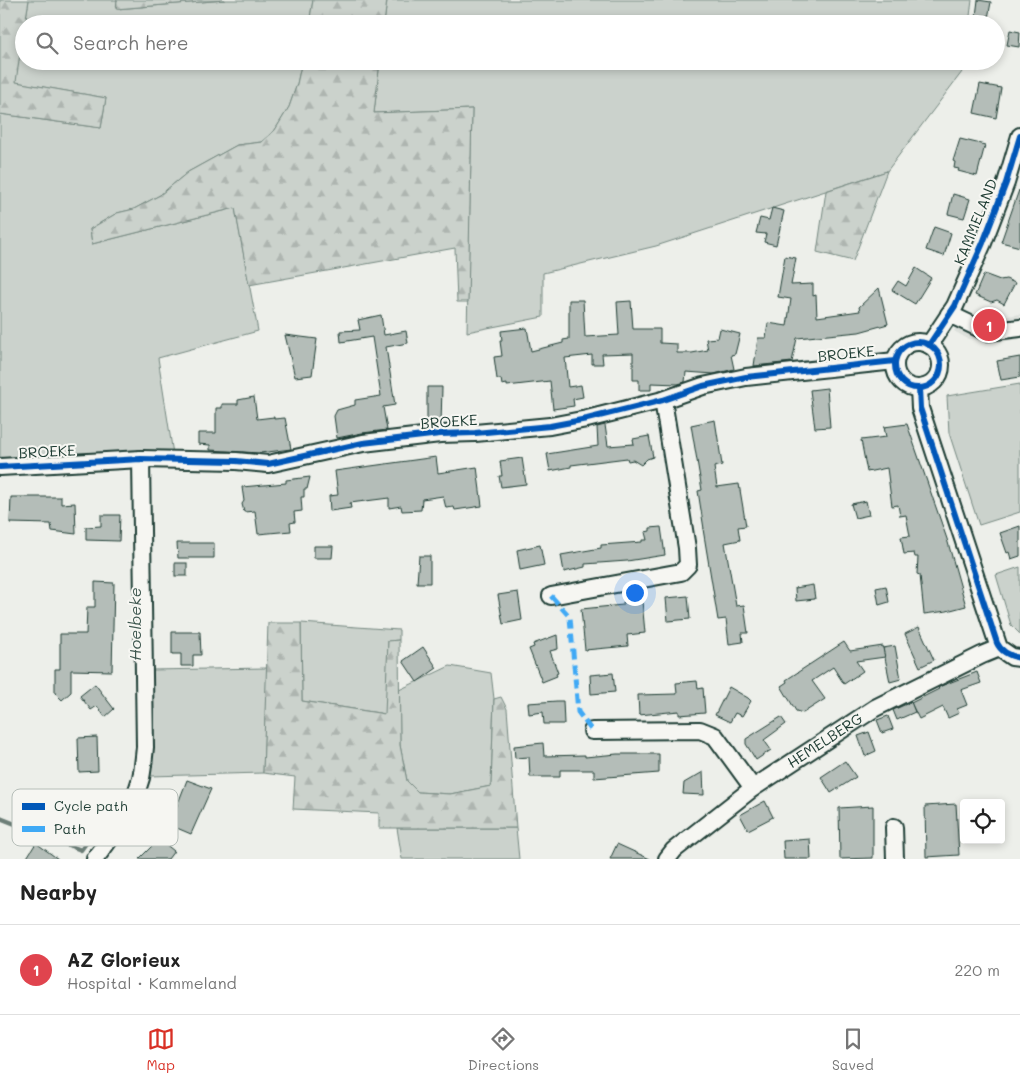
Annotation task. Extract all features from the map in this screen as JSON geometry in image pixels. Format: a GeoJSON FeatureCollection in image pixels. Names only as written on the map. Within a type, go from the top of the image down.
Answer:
{"type":"FeatureCollection","features":[{"type":"Feature","properties":{"kind":"street","name":"KAMMELAND"},"geometry":{"type":"LineString","coordinates":[[929,345],[955,306],[983,243],[1006,182],[1020,136]]}},
{"type":"Feature","properties":{"kind":"street"},"geometry":{"type":"LineString","coordinates":[[949,314],[988,332],[1020,328]]}},
{"type":"Feature","properties":{"kind":"street","name":"BROEKE"},"geometry":{"type":"LineString","coordinates":[[919,388],[908,386],[901,381],[895,370],[895,361],[906,345],[918,342],[929,345]]}},
{"type":"Feature","properties":{"kind":"street"},"geometry":{"type":"LineString","coordinates":[[929,345],[940,356],[941,372],[931,384],[919,388],[920,408],[997,642],[1012,657],[1020,658]]}},
{"type":"Feature","properties":{"kind":"street","name":"BROEKE"},"geometry":{"type":"LineString","coordinates":[[0,467],[141,459],[236,461],[268,464],[363,443],[440,434],[475,433],[550,426],[663,400],[703,386],[746,377],[895,361]]}},
{"type":"Feature","properties":{"kind":"street"},"geometry":{"type":"LineString","coordinates":[[551,596],[680,572],[688,565],[687,548],[663,400]]}},
{"type":"Feature","properties":{"kind":"street"},"geometry":{"type":"LineString","coordinates":[[137,789],[141,779],[145,747],[141,459]]}},
{"type":"Feature","properties":{"kind":"street","name":"HEMELBERG"},"geometry":{"type":"LineString","coordinates":[[667,859],[674,850],[753,788],[875,708],[982,656],[997,642]]}},
{"type":"Feature","properties":{"kind":"street"},"geometry":{"type":"LineString","coordinates":[[592,731],[700,730],[715,736],[753,788]]}},
{"type":"Feature","properties":{"kind":"street"},"geometry":{"type":"LineString","coordinates":[[894,826],[895,859]]}},
{"type":"Feature","properties":{"kind":"street"},"geometry":{"type":"LineString","coordinates":[[95,859],[105,846]]}},
{"type":"Feature","properties":{"kind":"shaded area"},"geometry":{"type":"Polygon","coordinates":[[[965,311],[990,319],[1020,314],[1020,339],[997,342],[968,339],[954,331],[965,311]]]}},
{"type":"Feature","properties":{"kind":"green space"},"geometry":{"type":"Polygon","coordinates":[[[0,0],[29,0],[26,15],[15,15],[15,70],[18,70],[16,82],[106,98],[101,128],[0,114],[0,0]]]}},
{"type":"Feature","properties":{"kind":"green space"},"geometry":{"type":"Polygon","coordinates":[[[29,0],[117,0],[117,9],[225,0],[313,0],[310,15],[26,15],[29,0]]]}},
{"type":"Feature","properties":{"kind":"green space"},"geometry":{"type":"Polygon","coordinates":[[[117,0],[225,0],[116,9],[117,0]]]}},
{"type":"Feature","properties":{"kind":"green space"},"geometry":{"type":"Polygon","coordinates":[[[313,0],[387,0],[385,15],[310,15],[313,0]]]}},
{"type":"Feature","properties":{"kind":"green space"},"geometry":{"type":"Polygon","coordinates":[[[387,0],[972,0],[970,15],[385,15],[387,0]]]}},
{"type":"Feature","properties":{"kind":"green space"},"geometry":{"type":"Polygon","coordinates":[[[17,70],[300,70],[289,107],[275,130],[261,142],[237,145],[188,172],[160,195],[134,209],[117,213],[90,229],[92,244],[235,208],[258,331],[158,358],[173,454],[0,460],[0,114],[101,128],[106,98],[15,82],[17,70]]]}},
{"type":"Feature","properties":{"kind":"green space"},"geometry":{"type":"Polygon","coordinates":[[[300,70],[379,70],[374,113],[472,109],[468,302],[457,302],[455,248],[249,285],[235,208],[92,244],[90,229],[117,213],[134,209],[160,195],[188,172],[237,145],[262,142],[275,130],[289,107],[300,70]]]}},
{"type":"Feature","properties":{"kind":"green space"},"geometry":{"type":"Polygon","coordinates":[[[379,70],[962,70],[887,171],[656,246],[543,273],[543,317],[467,332],[472,109],[374,113],[379,70]]]}},
{"type":"Feature","properties":{"kind":"green space"},"geometry":{"type":"Polygon","coordinates":[[[887,171],[853,261],[817,252],[826,191],[887,171]]]}},
{"type":"Feature","properties":{"kind":"green space"},"geometry":{"type":"Polygon","coordinates":[[[1020,384],[1020,512],[979,525],[949,433],[947,396],[1020,384]]]}},
{"type":"Feature","properties":{"kind":"green space"},"geometry":{"type":"Polygon","coordinates":[[[1020,567],[1020,634],[1011,625],[996,575],[1020,567]]]}},
{"type":"Feature","properties":{"kind":"green space"},"geometry":{"type":"Polygon","coordinates":[[[268,623],[301,623],[302,701],[385,714],[388,641],[399,640],[400,745],[407,781],[418,792],[450,794],[491,786],[494,699],[501,697],[507,709],[516,828],[379,828],[379,813],[293,809],[295,777],[263,773],[268,623]]]}},
{"type":"Feature","properties":{"kind":"green space"},"geometry":{"type":"Polygon","coordinates":[[[301,623],[399,630],[399,640],[388,641],[386,714],[302,701],[301,623]]]}},
{"type":"Feature","properties":{"kind":"green space"},"geometry":{"type":"Polygon","coordinates":[[[450,666],[491,673],[494,699],[491,786],[450,794],[418,792],[407,781],[400,745],[399,690],[450,666]]]}},
{"type":"Feature","properties":{"kind":"green space"},"geometry":{"type":"Polygon","coordinates":[[[267,668],[263,773],[150,776],[151,670],[267,668]]]}},
{"type":"Feature","properties":{"kind":"green space"},"geometry":{"type":"Polygon","coordinates":[[[397,828],[516,828],[519,859],[402,859],[397,828]]]}},
{"type":"Feature","properties":{"kind":"building"},"geometry":{"type":"Polygon","coordinates":[[[978,0],[991,2],[989,15],[976,15],[978,0]]]}},
{"type":"Feature","properties":{"kind":"building"},"geometry":{"type":"Polygon","coordinates":[[[1010,30],[1020,32],[1019,47],[1007,45],[1010,30]]]}},
{"type":"Feature","properties":{"kind":"building"},"geometry":{"type":"Polygon","coordinates":[[[980,84],[1001,88],[996,118],[974,113],[980,84]]]}},
{"type":"Feature","properties":{"kind":"building"},"geometry":{"type":"Polygon","coordinates":[[[960,139],[985,145],[977,176],[958,171],[959,169],[954,168],[955,162],[953,161],[960,139]]]}},
{"type":"Feature","properties":{"kind":"building"},"geometry":{"type":"Polygon","coordinates":[[[1020,191],[1020,247],[1001,242],[1020,191]]]}},
{"type":"Feature","properties":{"kind":"building"},"geometry":{"type":"Polygon","coordinates":[[[953,194],[970,199],[964,218],[948,214],[953,194]]]}},
{"type":"Feature","properties":{"kind":"building"},"geometry":{"type":"Polygon","coordinates":[[[772,208],[784,211],[776,245],[764,242],[766,234],[756,233],[760,218],[769,220],[772,208]]]}},
{"type":"Feature","properties":{"kind":"building"},"geometry":{"type":"Polygon","coordinates":[[[934,227],[951,233],[944,256],[926,250],[934,227]]]}},
{"type":"Feature","properties":{"kind":"building"},"geometry":{"type":"Polygon","coordinates":[[[785,256],[796,258],[791,285],[813,284],[813,296],[816,295],[817,317],[860,311],[859,307],[879,288],[888,324],[859,332],[797,338],[792,362],[754,366],[758,338],[766,338],[768,323],[787,326],[791,299],[778,297],[785,256]]]}},
{"type":"Feature","properties":{"kind":"building"},"geometry":{"type":"Polygon","coordinates":[[[916,268],[931,278],[915,304],[892,290],[898,281],[906,286],[916,268]]]}},
{"type":"Feature","properties":{"kind":"building"},"geometry":{"type":"Polygon","coordinates":[[[984,274],[1015,283],[1004,304],[997,300],[991,302],[975,295],[984,274]]]}},
{"type":"Feature","properties":{"kind":"building"},"geometry":{"type":"Polygon","coordinates":[[[569,300],[583,300],[585,337],[619,335],[617,302],[631,301],[633,329],[660,329],[660,343],[677,344],[677,353],[708,350],[706,339],[718,338],[720,329],[740,334],[735,354],[731,355],[734,369],[714,374],[686,372],[685,382],[678,384],[651,383],[651,390],[639,390],[639,380],[633,380],[633,353],[602,354],[603,364],[592,364],[592,355],[565,358],[568,387],[581,385],[583,397],[573,399],[574,406],[553,409],[550,381],[502,385],[501,379],[497,379],[494,357],[502,356],[501,331],[527,328],[531,351],[563,343],[563,340],[569,339],[569,300]]]}},
{"type":"Feature","properties":{"kind":"building"},"geometry":{"type":"Polygon","coordinates":[[[381,315],[384,335],[406,331],[408,343],[386,347],[395,405],[383,407],[387,430],[337,438],[334,416],[337,410],[355,405],[355,400],[381,396],[372,337],[341,342],[340,331],[360,330],[358,320],[381,315]]]}},
{"type":"Feature","properties":{"kind":"building"},"geometry":{"type":"Polygon","coordinates":[[[285,335],[317,339],[312,375],[295,377],[285,335]]]}},
{"type":"Feature","properties":{"kind":"building"},"geometry":{"type":"Polygon","coordinates":[[[1020,357],[1020,377],[1001,380],[997,361],[1020,357]]]}},
{"type":"Feature","properties":{"kind":"building"},"geometry":{"type":"Polygon","coordinates":[[[427,387],[442,387],[441,424],[427,424],[427,387]]]}},
{"type":"Feature","properties":{"kind":"building"},"geometry":{"type":"Polygon","coordinates":[[[827,388],[830,427],[815,428],[810,390],[827,388]]]}},
{"type":"Feature","properties":{"kind":"building"},"geometry":{"type":"Polygon","coordinates":[[[254,397],[257,419],[285,418],[291,449],[260,453],[210,450],[210,445],[198,444],[198,433],[216,433],[216,408],[222,408],[222,404],[238,404],[238,400],[254,397]]]}},
{"type":"Feature","properties":{"kind":"building"},"geometry":{"type":"Polygon","coordinates":[[[715,420],[722,465],[714,467],[717,487],[739,484],[746,526],[738,527],[740,540],[725,543],[736,606],[744,605],[748,633],[742,633],[743,642],[729,644],[726,619],[718,620],[703,529],[698,491],[702,490],[691,425],[715,420]]]}},
{"type":"Feature","properties":{"kind":"building"},"geometry":{"type":"Polygon","coordinates":[[[907,424],[947,539],[966,606],[924,614],[920,575],[917,574],[918,557],[915,557],[914,553],[904,554],[901,537],[910,536],[906,515],[900,516],[898,505],[892,506],[887,468],[867,472],[861,440],[886,437],[884,427],[907,424]]]}},
{"type":"Feature","properties":{"kind":"building"},"geometry":{"type":"Polygon","coordinates":[[[605,425],[608,446],[634,444],[633,439],[649,436],[653,457],[647,459],[641,465],[633,460],[628,461],[627,458],[571,465],[571,467],[550,471],[547,454],[598,446],[597,427],[605,425]]]}},
{"type":"Feature","properties":{"kind":"building"},"geometry":{"type":"Polygon","coordinates":[[[436,457],[438,473],[477,467],[482,506],[455,510],[454,507],[446,508],[443,496],[422,499],[421,510],[402,511],[401,506],[389,508],[389,498],[350,503],[351,508],[330,511],[329,496],[338,495],[335,471],[436,457]]]}},
{"type":"Feature","properties":{"kind":"building"},"geometry":{"type":"Polygon","coordinates":[[[522,458],[526,484],[501,487],[499,476],[502,476],[500,461],[522,458]]]}},
{"type":"Feature","properties":{"kind":"building"},"geometry":{"type":"Polygon","coordinates":[[[310,477],[307,489],[304,489],[304,497],[301,497],[302,511],[294,512],[295,522],[290,523],[291,531],[258,534],[255,511],[244,512],[242,487],[286,483],[286,480],[310,477]]]}},
{"type":"Feature","properties":{"kind":"building"},"geometry":{"type":"Polygon","coordinates":[[[11,497],[61,497],[61,504],[75,503],[76,534],[52,531],[51,524],[10,523],[11,497]]]}},
{"type":"Feature","properties":{"kind":"building"},"geometry":{"type":"Polygon","coordinates":[[[866,501],[869,515],[855,518],[851,504],[866,501]]]}},
{"type":"Feature","properties":{"kind":"building"},"geometry":{"type":"Polygon","coordinates":[[[101,515],[120,515],[119,541],[86,540],[86,527],[101,526],[101,515]]]}},
{"type":"Feature","properties":{"kind":"building"},"geometry":{"type":"Polygon","coordinates":[[[1020,526],[1020,556],[1011,559],[1000,533],[1020,526]]]}},
{"type":"Feature","properties":{"kind":"building"},"geometry":{"type":"Polygon","coordinates":[[[661,527],[665,555],[627,561],[585,564],[585,567],[564,572],[561,555],[601,548],[601,545],[642,542],[642,540],[647,540],[645,532],[650,531],[650,528],[661,527]]]}},
{"type":"Feature","properties":{"kind":"building"},"geometry":{"type":"Polygon","coordinates":[[[177,543],[214,543],[214,558],[178,558],[177,543]]]}},
{"type":"Feature","properties":{"kind":"building"},"geometry":{"type":"Polygon","coordinates":[[[540,545],[544,565],[520,570],[517,550],[540,545]]]}},
{"type":"Feature","properties":{"kind":"building"},"geometry":{"type":"Polygon","coordinates":[[[314,546],[333,546],[332,558],[314,558],[314,546]]]}},
{"type":"Feature","properties":{"kind":"building"},"geometry":{"type":"Polygon","coordinates":[[[419,556],[430,556],[430,583],[417,583],[419,556]]]}},
{"type":"Feature","properties":{"kind":"building"},"geometry":{"type":"Polygon","coordinates":[[[175,563],[187,563],[187,576],[175,576],[175,563]]]}},
{"type":"Feature","properties":{"kind":"building"},"geometry":{"type":"Polygon","coordinates":[[[95,582],[114,583],[112,671],[71,670],[71,692],[62,700],[55,693],[55,669],[60,669],[60,634],[86,634],[87,607],[95,607],[95,582]]]}},
{"type":"Feature","properties":{"kind":"building"},"geometry":{"type":"Polygon","coordinates":[[[813,585],[815,599],[796,601],[795,588],[813,585]]]}},
{"type":"Feature","properties":{"kind":"building"},"geometry":{"type":"Polygon","coordinates":[[[886,586],[889,602],[879,605],[876,588],[886,586]]]}},
{"type":"Feature","properties":{"kind":"building"},"geometry":{"type":"Polygon","coordinates":[[[518,592],[522,620],[503,624],[498,595],[518,592]]]}},
{"type":"Feature","properties":{"kind":"building"},"geometry":{"type":"Polygon","coordinates":[[[688,596],[690,619],[668,621],[666,598],[688,596]]]}},
{"type":"Feature","properties":{"kind":"building"},"geometry":{"type":"Polygon","coordinates":[[[642,601],[645,633],[627,635],[628,646],[585,650],[581,609],[642,601]]]}},
{"type":"Feature","properties":{"kind":"building"},"geometry":{"type":"Polygon","coordinates":[[[919,627],[934,660],[920,667],[905,634],[919,627]]]}},
{"type":"Feature","properties":{"kind":"building"},"geometry":{"type":"Polygon","coordinates":[[[172,632],[200,632],[201,655],[193,655],[193,666],[181,666],[181,654],[172,654],[172,632]]]}},
{"type":"Feature","properties":{"kind":"building"},"geometry":{"type":"Polygon","coordinates":[[[557,635],[558,649],[550,651],[558,673],[556,674],[557,676],[542,682],[529,649],[534,647],[533,644],[557,635]]]}},
{"type":"Feature","properties":{"kind":"building"},"geometry":{"type":"Polygon","coordinates":[[[844,642],[850,651],[883,646],[885,657],[856,661],[863,671],[844,684],[833,667],[812,681],[825,699],[803,713],[796,711],[781,686],[787,682],[786,680],[844,642]]]}},
{"type":"Feature","properties":{"kind":"building"},"geometry":{"type":"Polygon","coordinates":[[[895,646],[901,679],[890,682],[883,648],[895,646]]]}},
{"type":"Feature","properties":{"kind":"building"},"geometry":{"type":"Polygon","coordinates":[[[423,647],[437,668],[417,682],[403,661],[423,647]]]}},
{"type":"Feature","properties":{"kind":"building"},"geometry":{"type":"Polygon","coordinates":[[[977,672],[981,683],[961,690],[967,705],[957,709],[959,713],[948,718],[943,707],[919,719],[911,703],[939,689],[941,686],[977,672]]]}},
{"type":"Feature","properties":{"kind":"building"},"geometry":{"type":"Polygon","coordinates":[[[613,673],[615,692],[591,694],[590,675],[613,673]]]}},
{"type":"Feature","properties":{"kind":"building"},"geometry":{"type":"Polygon","coordinates":[[[697,681],[698,689],[703,688],[705,713],[679,715],[679,711],[639,715],[638,695],[677,694],[676,683],[697,681]]]}},
{"type":"Feature","properties":{"kind":"building"},"geometry":{"type":"Polygon","coordinates":[[[95,684],[114,709],[105,717],[97,706],[91,710],[80,696],[95,684]]]}},
{"type":"Feature","properties":{"kind":"building"},"geometry":{"type":"Polygon","coordinates":[[[729,687],[751,701],[742,716],[735,713],[730,722],[715,715],[729,687]]]}},
{"type":"Feature","properties":{"kind":"building"},"geometry":{"type":"Polygon","coordinates":[[[563,701],[564,724],[544,724],[543,712],[529,714],[528,703],[563,701]]]}},
{"type":"Feature","properties":{"kind":"building"},"geometry":{"type":"Polygon","coordinates":[[[911,702],[915,712],[897,720],[893,710],[911,702]]]}},
{"type":"Feature","properties":{"kind":"building"},"geometry":{"type":"Polygon","coordinates":[[[888,716],[893,729],[882,733],[877,720],[888,716]]]}},
{"type":"Feature","properties":{"kind":"building"},"geometry":{"type":"Polygon","coordinates":[[[781,717],[786,724],[764,740],[771,750],[756,760],[746,744],[746,739],[781,717]]]}},
{"type":"Feature","properties":{"kind":"building"},"geometry":{"type":"Polygon","coordinates":[[[869,732],[876,751],[865,756],[858,736],[869,732]]]}},
{"type":"Feature","properties":{"kind":"building"},"geometry":{"type":"Polygon","coordinates":[[[97,737],[98,771],[79,772],[78,738],[97,737]]]}},
{"type":"Feature","properties":{"kind":"building"},"geometry":{"type":"Polygon","coordinates":[[[543,743],[544,756],[585,755],[585,757],[617,754],[659,754],[659,773],[594,778],[594,770],[560,770],[560,777],[530,777],[529,757],[515,758],[514,746],[543,743]]]}},
{"type":"Feature","properties":{"kind":"building"},"geometry":{"type":"Polygon","coordinates":[[[845,761],[856,777],[831,793],[821,777],[845,761]]]}},
{"type":"Feature","properties":{"kind":"building"},"geometry":{"type":"Polygon","coordinates":[[[703,772],[704,795],[683,794],[684,783],[703,772]]]}},
{"type":"Feature","properties":{"kind":"building"},"geometry":{"type":"Polygon","coordinates":[[[187,780],[211,789],[191,834],[178,828],[178,803],[187,780]]]}},
{"type":"Feature","properties":{"kind":"building"},"geometry":{"type":"Polygon","coordinates":[[[765,801],[773,817],[748,830],[740,815],[765,801]]]}},
{"type":"Feature","properties":{"kind":"building"},"geometry":{"type":"Polygon","coordinates":[[[956,804],[959,855],[926,857],[925,806],[956,804]]]}},
{"type":"Feature","properties":{"kind":"building"},"geometry":{"type":"Polygon","coordinates":[[[873,806],[873,858],[840,859],[839,808],[873,806]]]}},
{"type":"Feature","properties":{"kind":"building"},"geometry":{"type":"Polygon","coordinates":[[[810,839],[811,859],[784,859],[783,841],[810,839]]]}},
{"type":"Feature","properties":{"kind":"building"},"geometry":{"type":"Polygon","coordinates":[[[617,844],[650,859],[610,859],[617,844]]]}},
{"type":"Feature","properties":{"kind":"building"},"geometry":{"type":"Polygon","coordinates":[[[34,846],[40,846],[58,859],[26,859],[34,846]]]}},
{"type":"Feature","properties":{"kind":"building"},"geometry":{"type":"Polygon","coordinates":[[[152,846],[168,846],[174,851],[168,859],[139,859],[152,846]]]}},
{"type":"Feature","properties":{"kind":"waterway","name":"Hoelbeke"},"geometry":{"type":"LineString","coordinates":[[0,818],[12,823]]}},
{"type":"Feature","properties":{"kind":"waterway","name":"Hoelbeke"},"geometry":{"type":"LineString","coordinates":[[71,846],[81,850],[84,846]]}},
{"type":"Feature","properties":{"kind":"marked path"},"geometry":{"type":"LineString","coordinates":[[551,596],[570,617],[578,712],[592,731]]}},
{"type":"Feature","properties":{"kind":"cycle path"},"geometry":{"type":"LineString","coordinates":[[929,345],[955,306],[983,243],[1006,183],[1020,136]]}},
{"type":"Feature","properties":{"kind":"cycle path"},"geometry":{"type":"LineString","coordinates":[[913,342],[923,342],[937,352],[941,365],[937,378],[931,384],[923,388],[913,388],[899,378],[895,370],[895,360],[905,346],[913,342]]}},
{"type":"Feature","properties":{"kind":"cycle path"},"geometry":{"type":"LineString","coordinates":[[0,467],[141,459],[236,461],[268,464],[363,443],[440,434],[475,433],[550,426],[587,419],[663,400],[703,386],[746,377],[895,361]]}},
{"type":"Feature","properties":{"kind":"cycle path"},"geometry":{"type":"LineString","coordinates":[[919,388],[920,408],[997,643],[1006,653],[1020,658]]}},
{"type":"Feature","properties":{"kind":"place","name":"AZ Glorieux"},"geometry":{"type":"Point","coordinates":[989,325]}}]}
